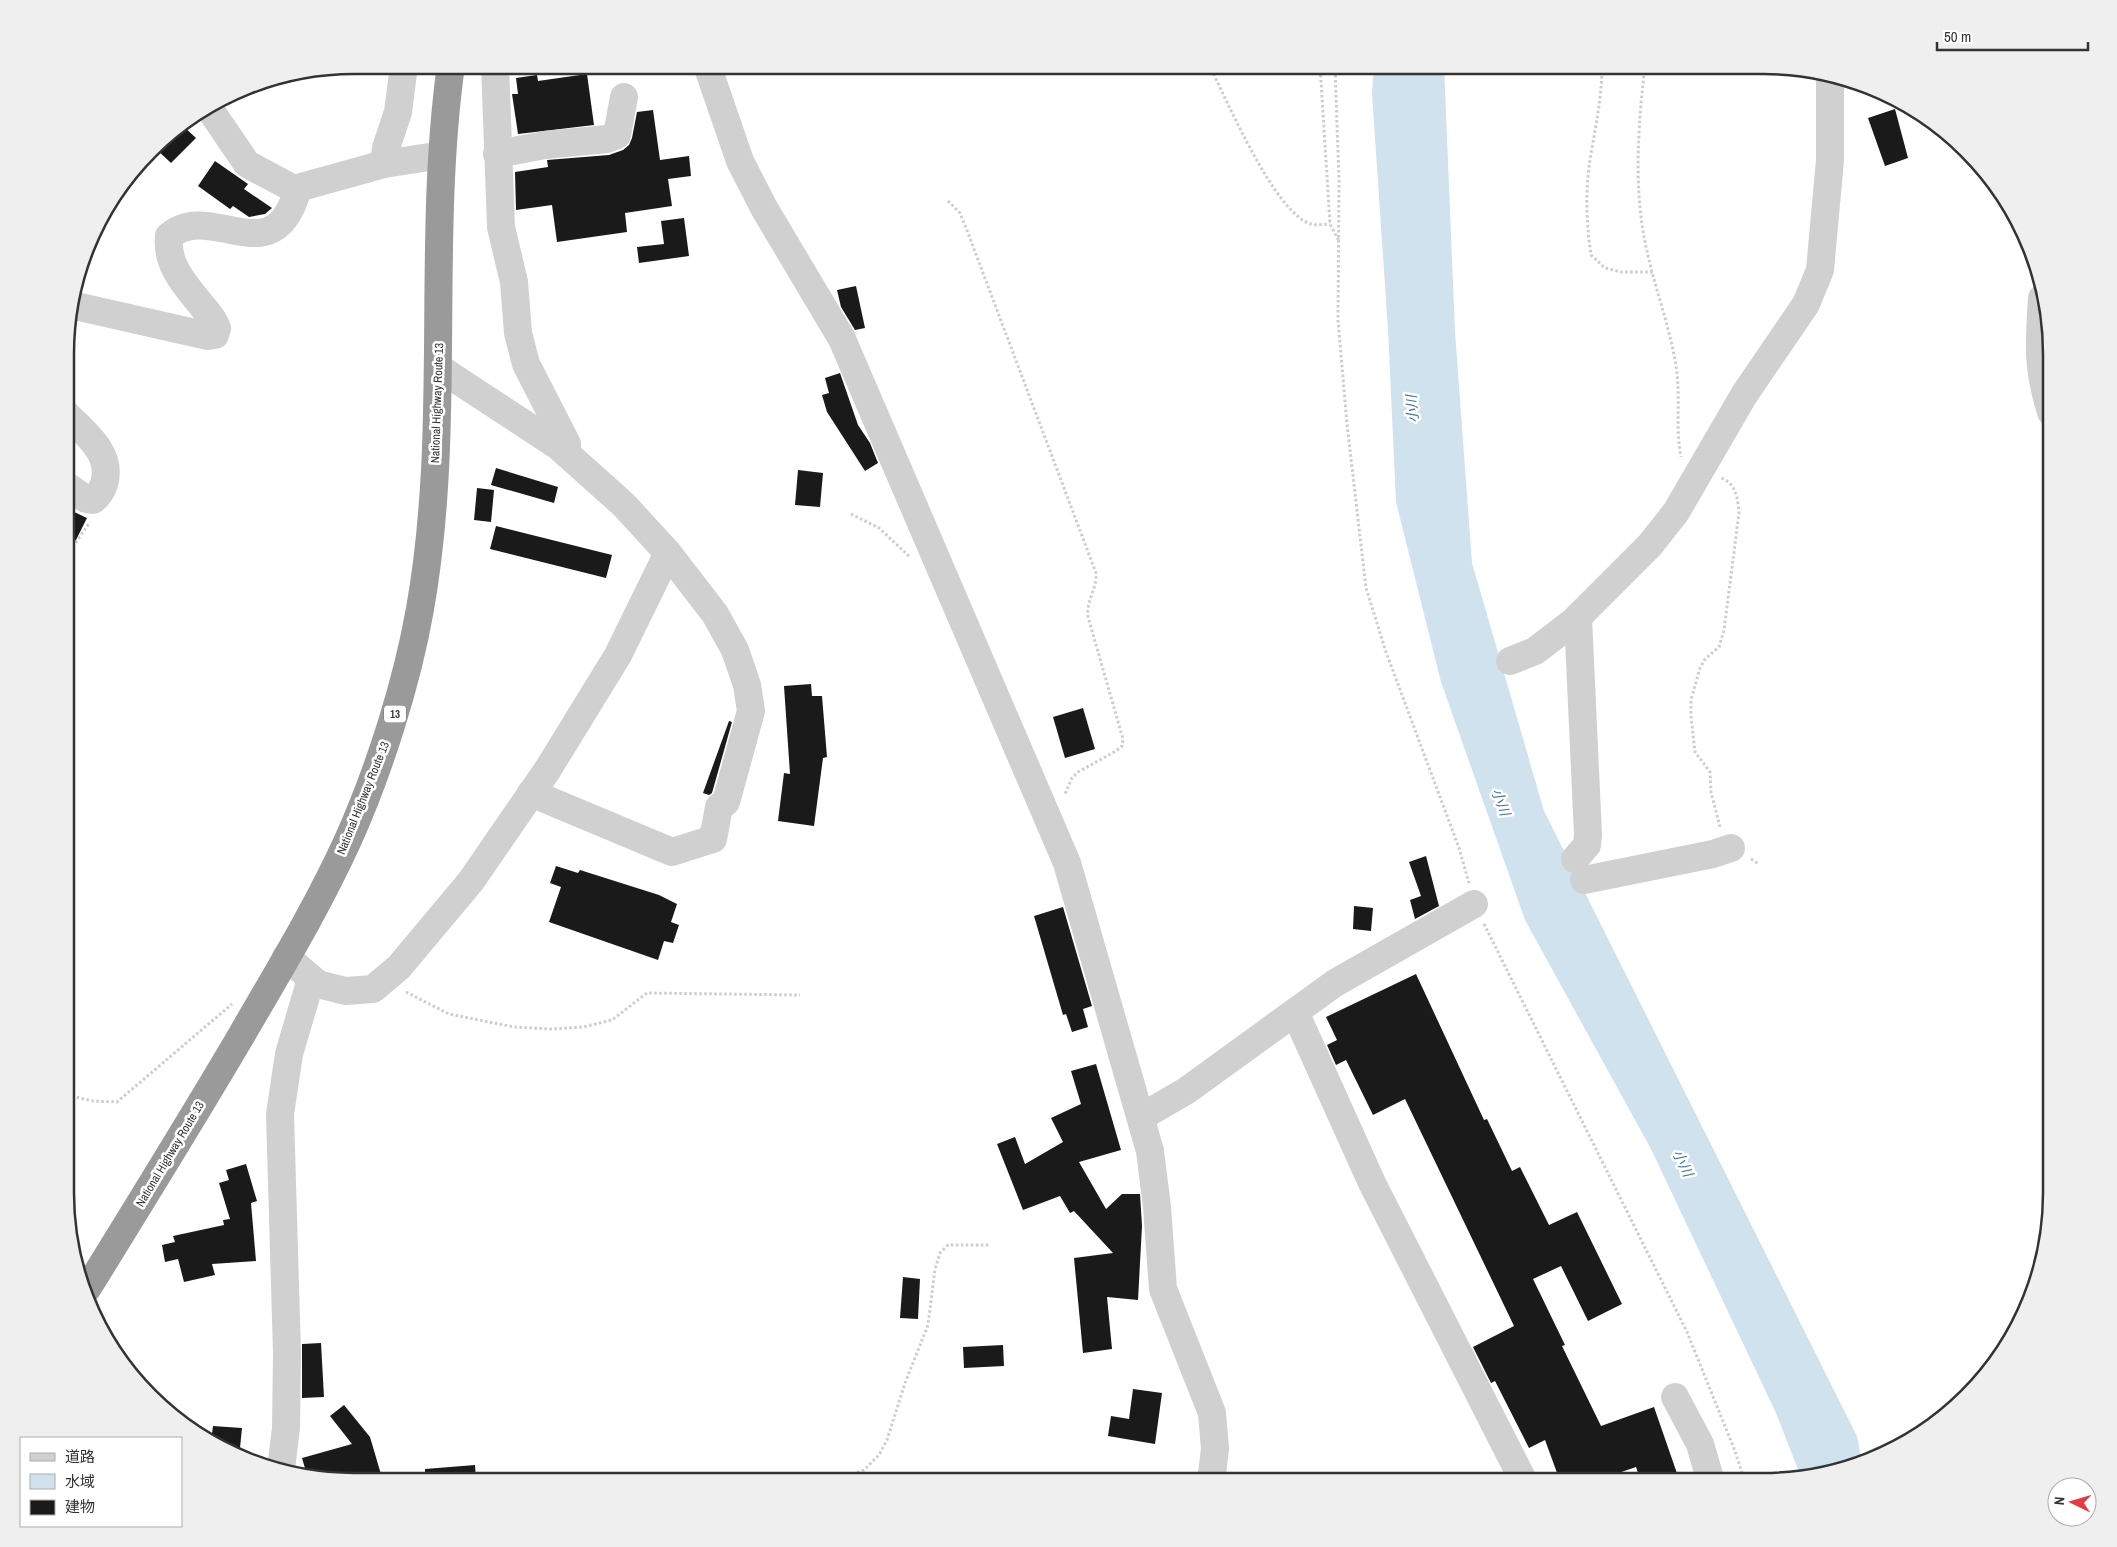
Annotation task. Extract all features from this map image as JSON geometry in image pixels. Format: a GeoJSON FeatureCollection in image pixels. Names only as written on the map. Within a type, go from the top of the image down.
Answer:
{"type":"FeatureCollection","features":[{"type":"Feature","properties":{"kind":"highway","name":"National Highway Route 13"},"geometry":{"type":"LineString","coordinates":[[90,1285],[179,1141],[286,957],[348,839],[392,724],[420,609],[432,503],[439,368],[442,155],[450,74]]}},
{"type":"Feature","properties":{"kind":"street"},"geometry":{"type":"LineString","coordinates":[[384,164],[386,148],[398,112],[403,74]]}},
{"type":"Feature","properties":{"kind":"street"},"geometry":{"type":"LineString","coordinates":[[495,74],[501,227],[514,282],[518,333],[526,364],[567,444],[567,454]]}},
{"type":"Feature","properties":{"kind":"street"},"geometry":{"type":"LineString","coordinates":[[711,74],[740,161],[764,208],[842,339],[1067,863],[1150,1151],[1155,1188],[1163,1289],[1212,1413],[1215,1449],[1212,1473]]}},
{"type":"Feature","properties":{"kind":"street"},"geometry":{"type":"LineString","coordinates":[[1510,661],[1535,651],[1578,617],[1633,564],[1676,512],[1744,395],[1806,304],[1820,270],[1830,160],[1830,82]]}},
{"type":"Feature","properties":{"kind":"street"},"geometry":{"type":"LineString","coordinates":[[498,154],[545,145],[607,139],[617,135],[624,96]]}},
{"type":"Feature","properties":{"kind":"street"},"geometry":{"type":"LineString","coordinates":[[212,112],[247,164],[294,189],[384,164],[442,155]]}},
{"type":"Feature","properties":{"kind":"street"},"geometry":{"type":"LineString","coordinates":[[78,307],[208,336],[215,335],[217,328],[213,320],[175,272],[168,245],[168,236],[178,228],[197,225],[258,234],[277,227],[295,199],[298,188]]}},
{"type":"Feature","properties":{"kind":"street"},"geometry":{"type":"LineString","coordinates":[[2041,315],[2038,351],[2043,386]]}},
{"type":"Feature","properties":{"kind":"street"},"geometry":{"type":"LineString","coordinates":[[439,368],[558,446],[624,505],[668,553],[714,614],[735,650],[747,685],[751,711],[726,802],[719,807],[713,839],[672,852],[531,793]]}},
{"type":"Feature","properties":{"kind":"street"},"geometry":{"type":"LineString","coordinates":[[74,422],[101,451],[106,476],[100,492],[95,498],[86,500],[74,491]]}},
{"type":"Feature","properties":{"kind":"street"},"geometry":{"type":"LineString","coordinates":[[286,957],[318,984],[345,991],[373,989],[399,967],[471,881],[531,793],[618,656],[668,553]]}},
{"type":"Feature","properties":{"kind":"street"},"geometry":{"type":"LineString","coordinates":[[1578,617],[1588,835],[1587,845],[1579,869],[1731,848]]}},
{"type":"Feature","properties":{"kind":"street"},"geometry":{"type":"LineString","coordinates":[[1141,1117],[1186,1091],[1335,983],[1474,904]]}},
{"type":"Feature","properties":{"kind":"street"},"geometry":{"type":"LineString","coordinates":[[282,1464],[286,1428],[287,1353],[280,1114],[289,1054],[311,979]]}},
{"type":"Feature","properties":{"kind":"street"},"geometry":{"type":"LineString","coordinates":[[1295,1012],[1372,1183],[1519,1473]]}},
{"type":"Feature","properties":{"kind":"street"},"geometry":{"type":"LineString","coordinates":[[1675,1397],[1700,1444],[1708,1473]]}},
{"type":"Feature","properties":{"kind":"path"},"geometry":{"type":"LineString","coordinates":[[1214,74],[1262,169],[1287,208],[1310,224],[1330,224]]}},
{"type":"Feature","properties":{"kind":"path"},"geometry":{"type":"LineString","coordinates":[[1321,74],[1330,224],[1340,242]]}},
{"type":"Feature","properties":{"kind":"path"},"geometry":{"type":"LineString","coordinates":[[1335,74],[1340,242],[1338,320],[1347,424],[1366,588],[1386,652],[1459,848],[1474,904],[1687,1332],[1742,1473]]}},
{"type":"Feature","properties":{"kind":"path"},"geometry":{"type":"LineString","coordinates":[[1602,74],[1602,87],[1591,155],[1586,207],[1591,255],[1605,268],[1621,272],[1652,272]]}},
{"type":"Feature","properties":{"kind":"path"},"geometry":{"type":"LineString","coordinates":[[948,201],[960,213],[968,233],[1096,573],[1095,586],[1088,600],[1088,618],[1123,739],[1122,746],[1116,751],[1072,778],[1066,787],[1065,797]]}},
{"type":"Feature","properties":{"kind":"path"},"geometry":{"type":"LineString","coordinates":[[74,545],[95,515],[95,498]]}},
{"type":"Feature","properties":{"kind":"path"},"geometry":{"type":"LineString","coordinates":[[851,514],[879,528],[920,566],[944,577]]}},
{"type":"Feature","properties":{"kind":"path"},"geometry":{"type":"LineString","coordinates":[[383,980],[449,1014],[514,1026],[550,1029],[583,1027],[612,1020],[647,993],[800,995]]}},
{"type":"Feature","properties":{"kind":"path"},"geometry":{"type":"LineString","coordinates":[[74,1097],[93,1101],[117,1102],[226,1008],[254,994],[265,995]]}},
{"type":"Feature","properties":{"kind":"path"},"geometry":{"type":"LineString","coordinates":[[854,1473],[864,1470],[871,1464],[887,1440],[905,1383],[928,1325],[935,1269],[940,1253],[948,1245],[989,1245]]}},
{"type":"Feature","properties":{"kind":"water","name":"小川"},"geometry":{"type":"Polygon","coordinates":[[[1373,74],[1444,74],[1455,332],[1472,563],[1544,811],[1857,1436],[1861,1455],[1836,1464],[1799,1471],[1776,1413],[1651,1149],[1525,920],[1441,682],[1396,502],[1388,329],[1372,94],[1373,74]]]}},
{"type":"Feature","properties":{"kind":"building"},"geometry":{"type":"Polygon","coordinates":[[[587,74],[594,125],[518,134],[512,94],[518,94],[516,78],[537,75],[538,81],[587,74]]]}},
{"type":"Feature","properties":{"kind":"building"},"geometry":{"type":"Polygon","coordinates":[[[1895,109],[1908,158],[1885,166],[1868,118],[1895,109]]]}},
{"type":"Feature","properties":{"kind":"building"},"geometry":{"type":"Polygon","coordinates":[[[653,110],[660,160],[689,156],[691,176],[668,179],[672,206],[625,213],[627,232],[557,242],[552,205],[516,210],[515,172],[548,167],[547,160],[609,155],[623,150],[629,145],[632,138],[637,112],[653,110]]]}},
{"type":"Feature","properties":{"kind":"building"},"geometry":{"type":"Polygon","coordinates":[[[187,129],[196,138],[171,163],[160,152],[187,129]]]}},
{"type":"Feature","properties":{"kind":"building"},"geometry":{"type":"Polygon","coordinates":[[[215,161],[248,184],[244,189],[272,208],[265,214],[249,217],[233,206],[230,209],[198,186],[215,161]]]}},
{"type":"Feature","properties":{"kind":"building"},"geometry":{"type":"Polygon","coordinates":[[[684,218],[689,256],[639,263],[637,247],[664,244],[661,221],[684,218]]]}},
{"type":"Feature","properties":{"kind":"building"},"geometry":{"type":"Polygon","coordinates":[[[856,286],[865,328],[855,330],[841,307],[837,290],[856,286]]]}},
{"type":"Feature","properties":{"kind":"building"},"geometry":{"type":"Polygon","coordinates":[[[840,373],[858,425],[870,443],[878,463],[865,471],[827,412],[822,395],[829,393],[825,378],[840,373]]]}},
{"type":"Feature","properties":{"kind":"building"},"geometry":{"type":"Polygon","coordinates":[[[496,468],[558,487],[554,503],[491,485],[496,468]]]}},
{"type":"Feature","properties":{"kind":"building"},"geometry":{"type":"Polygon","coordinates":[[[798,470],[823,473],[820,507],[795,505],[798,470]]]}},
{"type":"Feature","properties":{"kind":"building"},"geometry":{"type":"Polygon","coordinates":[[[477,488],[494,490],[491,522],[474,520],[477,488]]]}},
{"type":"Feature","properties":{"kind":"building"},"geometry":{"type":"Polygon","coordinates":[[[74,512],[87,518],[74,544],[74,512]]]}},
{"type":"Feature","properties":{"kind":"building"},"geometry":{"type":"Polygon","coordinates":[[[496,526],[612,555],[606,578],[490,549],[496,526]]]}},
{"type":"Feature","properties":{"kind":"building"},"geometry":{"type":"Polygon","coordinates":[[[811,684],[812,696],[822,696],[827,757],[823,758],[814,826],[778,821],[784,773],[790,774],[784,686],[811,684]]]}},
{"type":"Feature","properties":{"kind":"building"},"geometry":{"type":"Polygon","coordinates":[[[1083,708],[1095,749],[1065,758],[1053,717],[1083,708]]]}},
{"type":"Feature","properties":{"kind":"building"},"geometry":{"type":"Polygon","coordinates":[[[729,721],[732,722],[712,793],[709,795],[703,793],[729,721]]]}},
{"type":"Feature","properties":{"kind":"building"},"geometry":{"type":"Polygon","coordinates":[[[1426,856],[1439,906],[1415,919],[1410,900],[1421,896],[1409,862],[1426,856]]]}},
{"type":"Feature","properties":{"kind":"building"},"geometry":{"type":"Polygon","coordinates":[[[556,866],[578,873],[580,870],[659,895],[677,904],[671,922],[679,925],[673,943],[664,941],[658,960],[549,922],[561,887],[550,883],[556,866]]]}},
{"type":"Feature","properties":{"kind":"building"},"geometry":{"type":"Polygon","coordinates":[[[1354,906],[1373,908],[1371,931],[1353,929],[1354,906]]]}},
{"type":"Feature","properties":{"kind":"building"},"geometry":{"type":"Polygon","coordinates":[[[1063,907],[1092,1006],[1083,1009],[1088,1027],[1072,1032],[1066,1014],[1063,1015],[1034,916],[1063,907]]]}},
{"type":"Feature","properties":{"kind":"building"},"geometry":{"type":"Polygon","coordinates":[[[1416,974],[1484,1120],[1487,1119],[1512,1171],[1520,1167],[1549,1225],[1577,1212],[1622,1304],[1588,1321],[1561,1266],[1533,1279],[1565,1345],[1562,1346],[1601,1426],[1654,1407],[1677,1473],[1638,1473],[1636,1467],[1618,1473],[1557,1473],[1545,1440],[1529,1448],[1495,1381],[1491,1383],[1473,1347],[1514,1326],[1405,1099],[1373,1115],[1346,1060],[1336,1065],[1327,1045],[1337,1040],[1326,1017],[1416,974]]]}},
{"type":"Feature","properties":{"kind":"building"},"geometry":{"type":"Polygon","coordinates":[[[1096,1064],[1121,1150],[1079,1162],[1106,1209],[1122,1194],[1140,1194],[1142,1226],[1138,1300],[1107,1297],[1112,1349],[1083,1353],[1074,1258],[1113,1253],[1074,1211],[1070,1213],[1060,1196],[1023,1210],[997,1144],[1015,1137],[1025,1164],[1063,1142],[1051,1118],[1081,1104],[1071,1071],[1096,1064]]]}},
{"type":"Feature","properties":{"kind":"building"},"geometry":{"type":"Polygon","coordinates":[[[246,1164],[257,1201],[251,1203],[256,1261],[212,1264],[215,1275],[184,1282],[178,1259],[165,1262],[162,1245],[175,1242],[173,1236],[224,1225],[223,1220],[230,1219],[219,1183],[229,1180],[226,1170],[246,1164]]]}},
{"type":"Feature","properties":{"kind":"building"},"geometry":{"type":"Polygon","coordinates":[[[903,1277],[920,1279],[918,1319],[900,1318],[903,1277]]]}},
{"type":"Feature","properties":{"kind":"building"},"geometry":{"type":"Polygon","coordinates":[[[321,1343],[324,1397],[302,1398],[302,1344],[321,1343]]]}},
{"type":"Feature","properties":{"kind":"building"},"geometry":{"type":"Polygon","coordinates":[[[1003,1345],[1004,1366],[964,1368],[963,1347],[1003,1345]]]}},
{"type":"Feature","properties":{"kind":"building"},"geometry":{"type":"Polygon","coordinates":[[[1133,1389],[1162,1393],[1155,1444],[1108,1436],[1111,1416],[1129,1419],[1133,1389]]]}},
{"type":"Feature","properties":{"kind":"building"},"geometry":{"type":"Polygon","coordinates":[[[344,1405],[370,1437],[381,1473],[335,1473],[305,1469],[302,1458],[352,1444],[330,1416],[344,1405]]]}},
{"type":"Feature","properties":{"kind":"building"},"geometry":{"type":"Polygon","coordinates":[[[213,1426],[242,1428],[240,1449],[230,1444],[212,1435],[213,1426]]]}},
{"type":"Feature","properties":{"kind":"building"},"geometry":{"type":"Polygon","coordinates":[[[475,1465],[476,1473],[425,1473],[425,1469],[475,1465]]]}}]}
